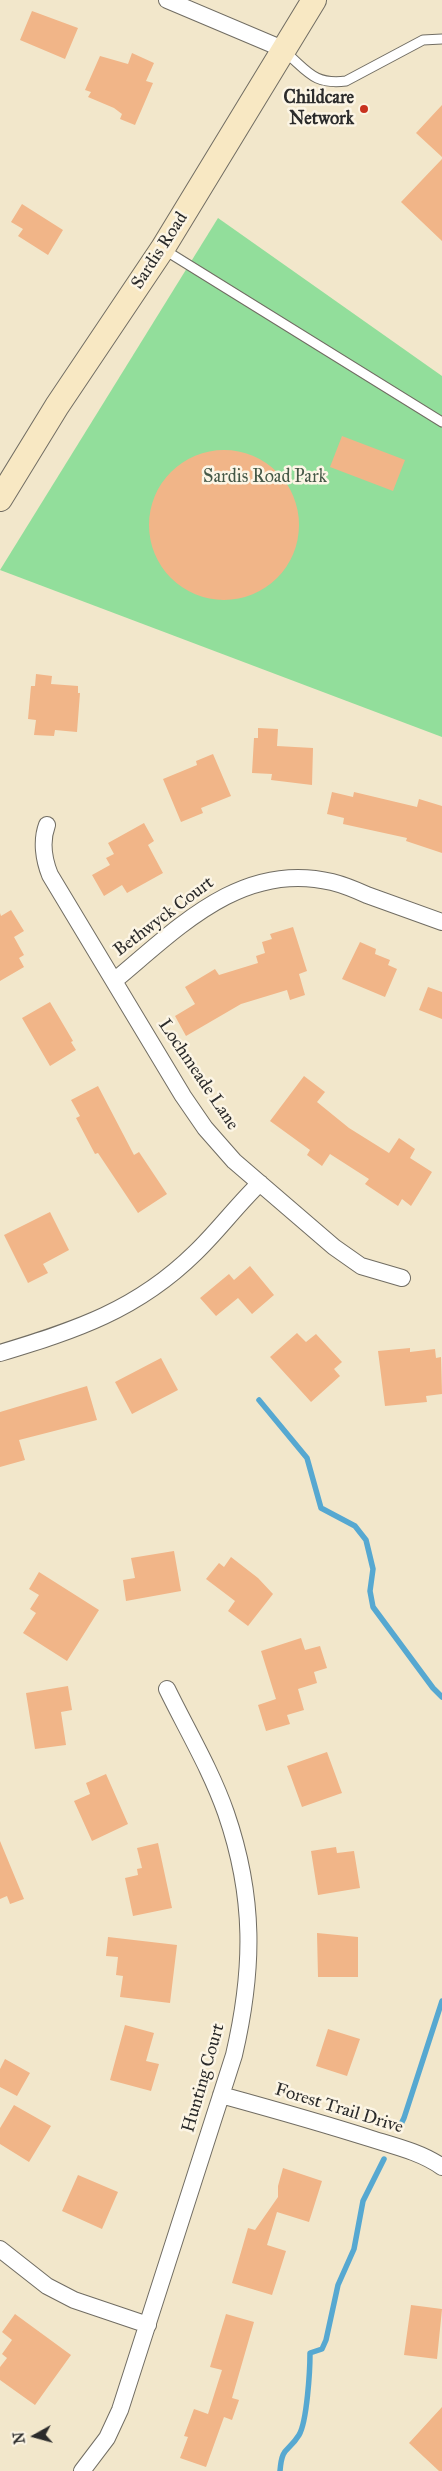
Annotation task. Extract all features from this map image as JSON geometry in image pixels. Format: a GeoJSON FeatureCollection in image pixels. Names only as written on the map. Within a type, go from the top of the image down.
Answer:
{"type":"FeatureCollection","features":[{"type":"Feature","properties":{"kind":"main road","name":"Sardis Road"},"geometry":{"type":"LineString","coordinates":[[0,499],[57,406],[163,248],[314,0]]}},
{"type":"Feature","properties":{"kind":"street"},"geometry":{"type":"LineString","coordinates":[[167,0],[283,50]]}},
{"type":"Feature","properties":{"kind":"street","name":"Lochmeade Lane"},"geometry":{"type":"LineString","coordinates":[[46,825],[44,848],[46,864],[50,875],[183,1096],[205,1128],[234,1160],[334,1247],[360,1266],[402,1278]]}},
{"type":"Feature","properties":{"kind":"street","name":"Bethwyck Court"},"geometry":{"type":"LineString","coordinates":[[114,981],[178,928],[223,896],[249,884],[264,881],[293,878],[332,882],[442,922]]}},
{"type":"Feature","properties":{"kind":"street"},"geometry":{"type":"LineString","coordinates":[[0,1353],[86,1325],[135,1301],[195,1253],[260,1183]]}},
{"type":"Feature","properties":{"kind":"street","name":"Hunting Court"},"geometry":{"type":"LineString","coordinates":[[82,2471],[107,2438],[120,2410],[221,2095],[242,2022],[249,1973],[249,1921],[240,1860],[226,1812],[167,1689]]}},
{"type":"Feature","properties":{"kind":"street","name":"Forest Trail Drive"},"geometry":{"type":"LineString","coordinates":[[221,2095],[314,2120],[383,2142],[421,2156],[442,2168]]}},
{"type":"Feature","properties":{"kind":"street"},"geometry":{"type":"LineString","coordinates":[[0,2250],[47,2286],[74,2300],[148,2325]]}},
{"type":"Feature","properties":{"kind":"lane"},"geometry":{"type":"LineString","coordinates":[[283,50],[317,80],[332,83],[346,81],[423,40],[442,39]]}},
{"type":"Feature","properties":{"kind":"lane"},"geometry":{"type":"LineString","coordinates":[[163,248],[442,422]]}},
{"type":"Feature","properties":{"kind":"green space","name":"Sardis Road Park"},"geometry":{"type":"Polygon","coordinates":[[[218,218],[442,376],[442,737],[0,570],[218,218]]]}},
{"type":"Feature","properties":{"kind":"building"},"geometry":{"type":"Polygon","coordinates":[[[32,11],[78,28],[65,59],[20,40],[32,11]]]}},
{"type":"Feature","properties":{"kind":"building"},"geometry":{"type":"Polygon","coordinates":[[[132,53],[154,63],[146,81],[153,83],[135,125],[120,119],[122,114],[114,108],[88,97],[91,92],[85,90],[100,56],[128,64],[132,53]]]}},
{"type":"Feature","properties":{"kind":"building"},"geometry":{"type":"Polygon","coordinates":[[[442,105],[442,157],[416,133],[442,105]]]}},
{"type":"Feature","properties":{"kind":"building"},"geometry":{"type":"Polygon","coordinates":[[[442,159],[442,241],[401,202],[442,159]]]}},
{"type":"Feature","properties":{"kind":"building"},"geometry":{"type":"Polygon","coordinates":[[[22,204],[63,230],[48,255],[18,236],[23,229],[11,222],[22,204]]]}},
{"type":"Feature","properties":{"kind":"building"},"geometry":{"type":"Polygon","coordinates":[[[342,436],[405,460],[393,491],[330,467],[342,436]]]}},
{"type":"Feature","properties":{"kind":"building"},"geometry":{"type":"Polygon","coordinates":[[[224,450],[239,451],[253,456],[277,472],[293,496],[298,510],[298,540],[293,554],[277,578],[253,594],[239,599],[224,600],[209,599],[195,594],[171,578],[155,554],[150,540],[149,525],[150,510],[155,496],[171,472],[195,456],[209,451],[224,450]]]}},
{"type":"Feature","properties":{"kind":"building"},"geometry":{"type":"Polygon","coordinates":[[[36,674],[52,676],[51,684],[78,686],[78,693],[80,693],[77,732],[55,730],[54,736],[34,735],[36,720],[28,719],[31,686],[35,686],[36,674]]]}},
{"type":"Feature","properties":{"kind":"building"},"geometry":{"type":"Polygon","coordinates":[[[258,728],[278,729],[277,746],[313,748],[312,785],[271,780],[272,774],[252,773],[254,738],[258,738],[258,728]]]}},
{"type":"Feature","properties":{"kind":"building"},"geometry":{"type":"Polygon","coordinates":[[[213,754],[231,796],[201,808],[203,813],[181,822],[163,779],[197,765],[196,761],[213,754]]]}},
{"type":"Feature","properties":{"kind":"building"},"geometry":{"type":"Polygon","coordinates":[[[332,792],[353,797],[354,792],[417,807],[419,799],[442,806],[442,853],[406,841],[407,838],[343,824],[344,818],[327,814],[332,792]]]}},
{"type":"Feature","properties":{"kind":"building"},"geometry":{"type":"Polygon","coordinates":[[[144,823],[154,841],[148,845],[163,873],[127,893],[122,885],[104,896],[92,875],[110,865],[106,858],[114,854],[108,843],[144,823]]]}},
{"type":"Feature","properties":{"kind":"building"},"geometry":{"type":"Polygon","coordinates":[[[11,910],[24,931],[14,937],[24,955],[19,958],[24,967],[0,981],[0,913],[1,916],[11,910]]]}},
{"type":"Feature","properties":{"kind":"building"},"geometry":{"type":"Polygon","coordinates":[[[293,927],[307,971],[299,974],[305,995],[290,1000],[287,990],[241,1004],[186,1036],[175,1016],[195,1004],[185,987],[215,969],[219,975],[258,963],[256,956],[265,953],[262,942],[272,939],[270,934],[293,927]]]}},
{"type":"Feature","properties":{"kind":"building"},"geometry":{"type":"Polygon","coordinates":[[[360,942],[376,949],[375,954],[390,960],[388,965],[397,969],[385,997],[342,979],[360,942]]]}},
{"type":"Feature","properties":{"kind":"building"},"geometry":{"type":"Polygon","coordinates":[[[428,987],[442,992],[442,1019],[419,1010],[428,987]]]}},
{"type":"Feature","properties":{"kind":"building"},"geometry":{"type":"Polygon","coordinates":[[[50,1002],[73,1041],[71,1042],[76,1050],[50,1066],[22,1018],[50,1002]]]}},
{"type":"Feature","properties":{"kind":"building"},"geometry":{"type":"Polygon","coordinates":[[[304,1076],[325,1092],[317,1102],[349,1128],[389,1153],[399,1138],[415,1149],[410,1158],[432,1172],[411,1206],[402,1199],[398,1206],[365,1184],[369,1179],[330,1154],[322,1166],[307,1155],[310,1150],[270,1121],[304,1076]]]}},
{"type":"Feature","properties":{"kind":"building"},"geometry":{"type":"Polygon","coordinates":[[[98,1086],[134,1155],[139,1152],[167,1194],[138,1213],[98,1153],[95,1154],[76,1118],[80,1116],[71,1100],[98,1086]]]}},
{"type":"Feature","properties":{"kind":"building"},"geometry":{"type":"Polygon","coordinates":[[[50,1212],[69,1250],[43,1264],[48,1273],[28,1283],[4,1235],[50,1212]]]}},
{"type":"Feature","properties":{"kind":"building"},"geometry":{"type":"Polygon","coordinates":[[[250,1266],[274,1295],[252,1314],[238,1298],[216,1316],[200,1298],[229,1274],[234,1280],[250,1266]]]}},
{"type":"Feature","properties":{"kind":"building"},"geometry":{"type":"Polygon","coordinates":[[[297,1333],[306,1342],[316,1334],[342,1362],[334,1369],[340,1376],[311,1402],[270,1357],[297,1333]]]}},
{"type":"Feature","properties":{"kind":"building"},"geometry":{"type":"Polygon","coordinates":[[[410,1348],[410,1352],[435,1349],[436,1358],[441,1357],[442,1394],[426,1396],[427,1402],[385,1406],[378,1351],[410,1348]]]}},
{"type":"Feature","properties":{"kind":"building"},"geometry":{"type":"Polygon","coordinates":[[[161,1358],[178,1390],[132,1414],[115,1382],[161,1358]]]}},
{"type":"Feature","properties":{"kind":"building"},"geometry":{"type":"Polygon","coordinates":[[[87,1386],[97,1420],[19,1440],[25,1460],[0,1467],[0,1412],[87,1386]]]}},
{"type":"Feature","properties":{"kind":"building"},"geometry":{"type":"Polygon","coordinates":[[[174,1551],[181,1591],[126,1601],[123,1580],[135,1578],[131,1558],[174,1551]]]}},
{"type":"Feature","properties":{"kind":"building"},"geometry":{"type":"Polygon","coordinates":[[[231,1557],[258,1578],[273,1594],[248,1626],[228,1611],[235,1601],[206,1579],[219,1563],[224,1567],[231,1557]]]}},
{"type":"Feature","properties":{"kind":"building"},"geometry":{"type":"Polygon","coordinates":[[[39,1572],[99,1610],[67,1661],[23,1633],[36,1613],[30,1609],[39,1595],[29,1589],[39,1572]]]}},
{"type":"Feature","properties":{"kind":"building"},"geometry":{"type":"Polygon","coordinates":[[[301,1638],[305,1650],[320,1646],[327,1668],[314,1672],[317,1683],[298,1689],[304,1710],[287,1715],[290,1724],[266,1731],[258,1705],[276,1699],[261,1651],[301,1638]]]}},
{"type":"Feature","properties":{"kind":"building"},"geometry":{"type":"Polygon","coordinates":[[[68,1686],[72,1710],[61,1712],[66,1745],[35,1749],[26,1693],[68,1686]]]}},
{"type":"Feature","properties":{"kind":"building"},"geometry":{"type":"Polygon","coordinates":[[[327,1752],[342,1793],[302,1807],[287,1766],[327,1752]]]}},
{"type":"Feature","properties":{"kind":"building"},"geometry":{"type":"Polygon","coordinates":[[[106,1774],[128,1824],[92,1841],[74,1801],[90,1794],[86,1783],[106,1774]]]}},
{"type":"Feature","properties":{"kind":"building"},"geometry":{"type":"Polygon","coordinates":[[[0,1841],[24,1899],[10,1904],[7,1896],[0,1899],[0,1841]]]}},
{"type":"Feature","properties":{"kind":"building"},"geometry":{"type":"Polygon","coordinates":[[[158,1843],[172,1908],[133,1916],[125,1878],[138,1875],[137,1869],[142,1868],[137,1848],[158,1843]]]}},
{"type":"Feature","properties":{"kind":"building"},"geometry":{"type":"Polygon","coordinates":[[[336,1847],[337,1853],[354,1851],[360,1888],[318,1895],[311,1851],[336,1847]]]}},
{"type":"Feature","properties":{"kind":"building"},"geometry":{"type":"Polygon","coordinates":[[[317,1933],[358,1937],[358,1977],[318,1977],[317,1933]]]}},
{"type":"Feature","properties":{"kind":"building"},"geometry":{"type":"Polygon","coordinates":[[[108,1937],[177,1945],[170,2003],[120,1997],[123,1976],[116,1975],[118,1957],[106,1956],[108,1937]]]}},
{"type":"Feature","properties":{"kind":"building"},"geometry":{"type":"Polygon","coordinates":[[[125,2025],[154,2033],[146,2061],[159,2064],[151,2091],[110,2080],[125,2025]]]}},
{"type":"Feature","properties":{"kind":"building"},"geometry":{"type":"Polygon","coordinates":[[[328,2029],[360,2039],[347,2076],[316,2066],[328,2029]]]}},
{"type":"Feature","properties":{"kind":"building"},"geometry":{"type":"Polygon","coordinates":[[[5,2059],[30,2073],[17,2096],[0,2087],[0,2069],[5,2059]]]}},
{"type":"Feature","properties":{"kind":"building"},"geometry":{"type":"Polygon","coordinates":[[[14,2105],[51,2126],[29,2162],[0,2144],[0,2128],[14,2105]]]}},
{"type":"Feature","properties":{"kind":"building"},"geometry":{"type":"Polygon","coordinates":[[[283,2168],[322,2181],[309,2222],[277,2212],[267,2245],[286,2251],[272,2295],[232,2283],[248,2228],[255,2230],[278,2197],[278,2186],[283,2168]]]}},
{"type":"Feature","properties":{"kind":"building"},"geometry":{"type":"Polygon","coordinates":[[[78,2175],[118,2192],[102,2229],[62,2211],[78,2175]]]}},
{"type":"Feature","properties":{"kind":"building"},"geometry":{"type":"Polygon","coordinates":[[[411,2305],[442,2309],[437,2359],[404,2355],[411,2305]]]}},
{"type":"Feature","properties":{"kind":"building"},"geometry":{"type":"Polygon","coordinates":[[[15,2314],[71,2355],[35,2405],[0,2380],[0,2367],[7,2358],[2,2354],[12,2340],[2,2332],[15,2314]]]}},
{"type":"Feature","properties":{"kind":"building"},"geometry":{"type":"Polygon","coordinates":[[[226,2314],[254,2322],[232,2398],[239,2400],[232,2420],[224,2417],[206,2467],[180,2458],[188,2437],[184,2436],[194,2409],[208,2414],[222,2370],[210,2367],[226,2314]]]}},
{"type":"Feature","properties":{"kind":"building"},"geometry":{"type":"Polygon","coordinates":[[[442,2407],[442,2471],[439,2471],[409,2443],[442,2407]]]}},
{"type":"Feature","properties":{"kind":"waterway"},"geometry":{"type":"LineString","coordinates":[[259,1400],[307,1458],[321,1508],[355,1526],[366,1540],[373,1569],[370,1591],[373,1607],[433,1688],[442,1697]]}},
{"type":"Feature","properties":{"kind":"waterway"},"geometry":{"type":"LineString","coordinates":[[398,2130],[404,2118],[442,2001]]}},
{"type":"Feature","properties":{"kind":"waterway"},"geometry":{"type":"LineString","coordinates":[[280,2471],[284,2453],[295,2441],[302,2428],[308,2396],[310,2353],[322,2349],[326,2340],[338,2285],[354,2249],[363,2201],[384,2159]]}},
{"type":"Feature","properties":{"kind":"place","name":"Childcare Network"},"geometry":{"type":"Point","coordinates":[364,109]}}]}
